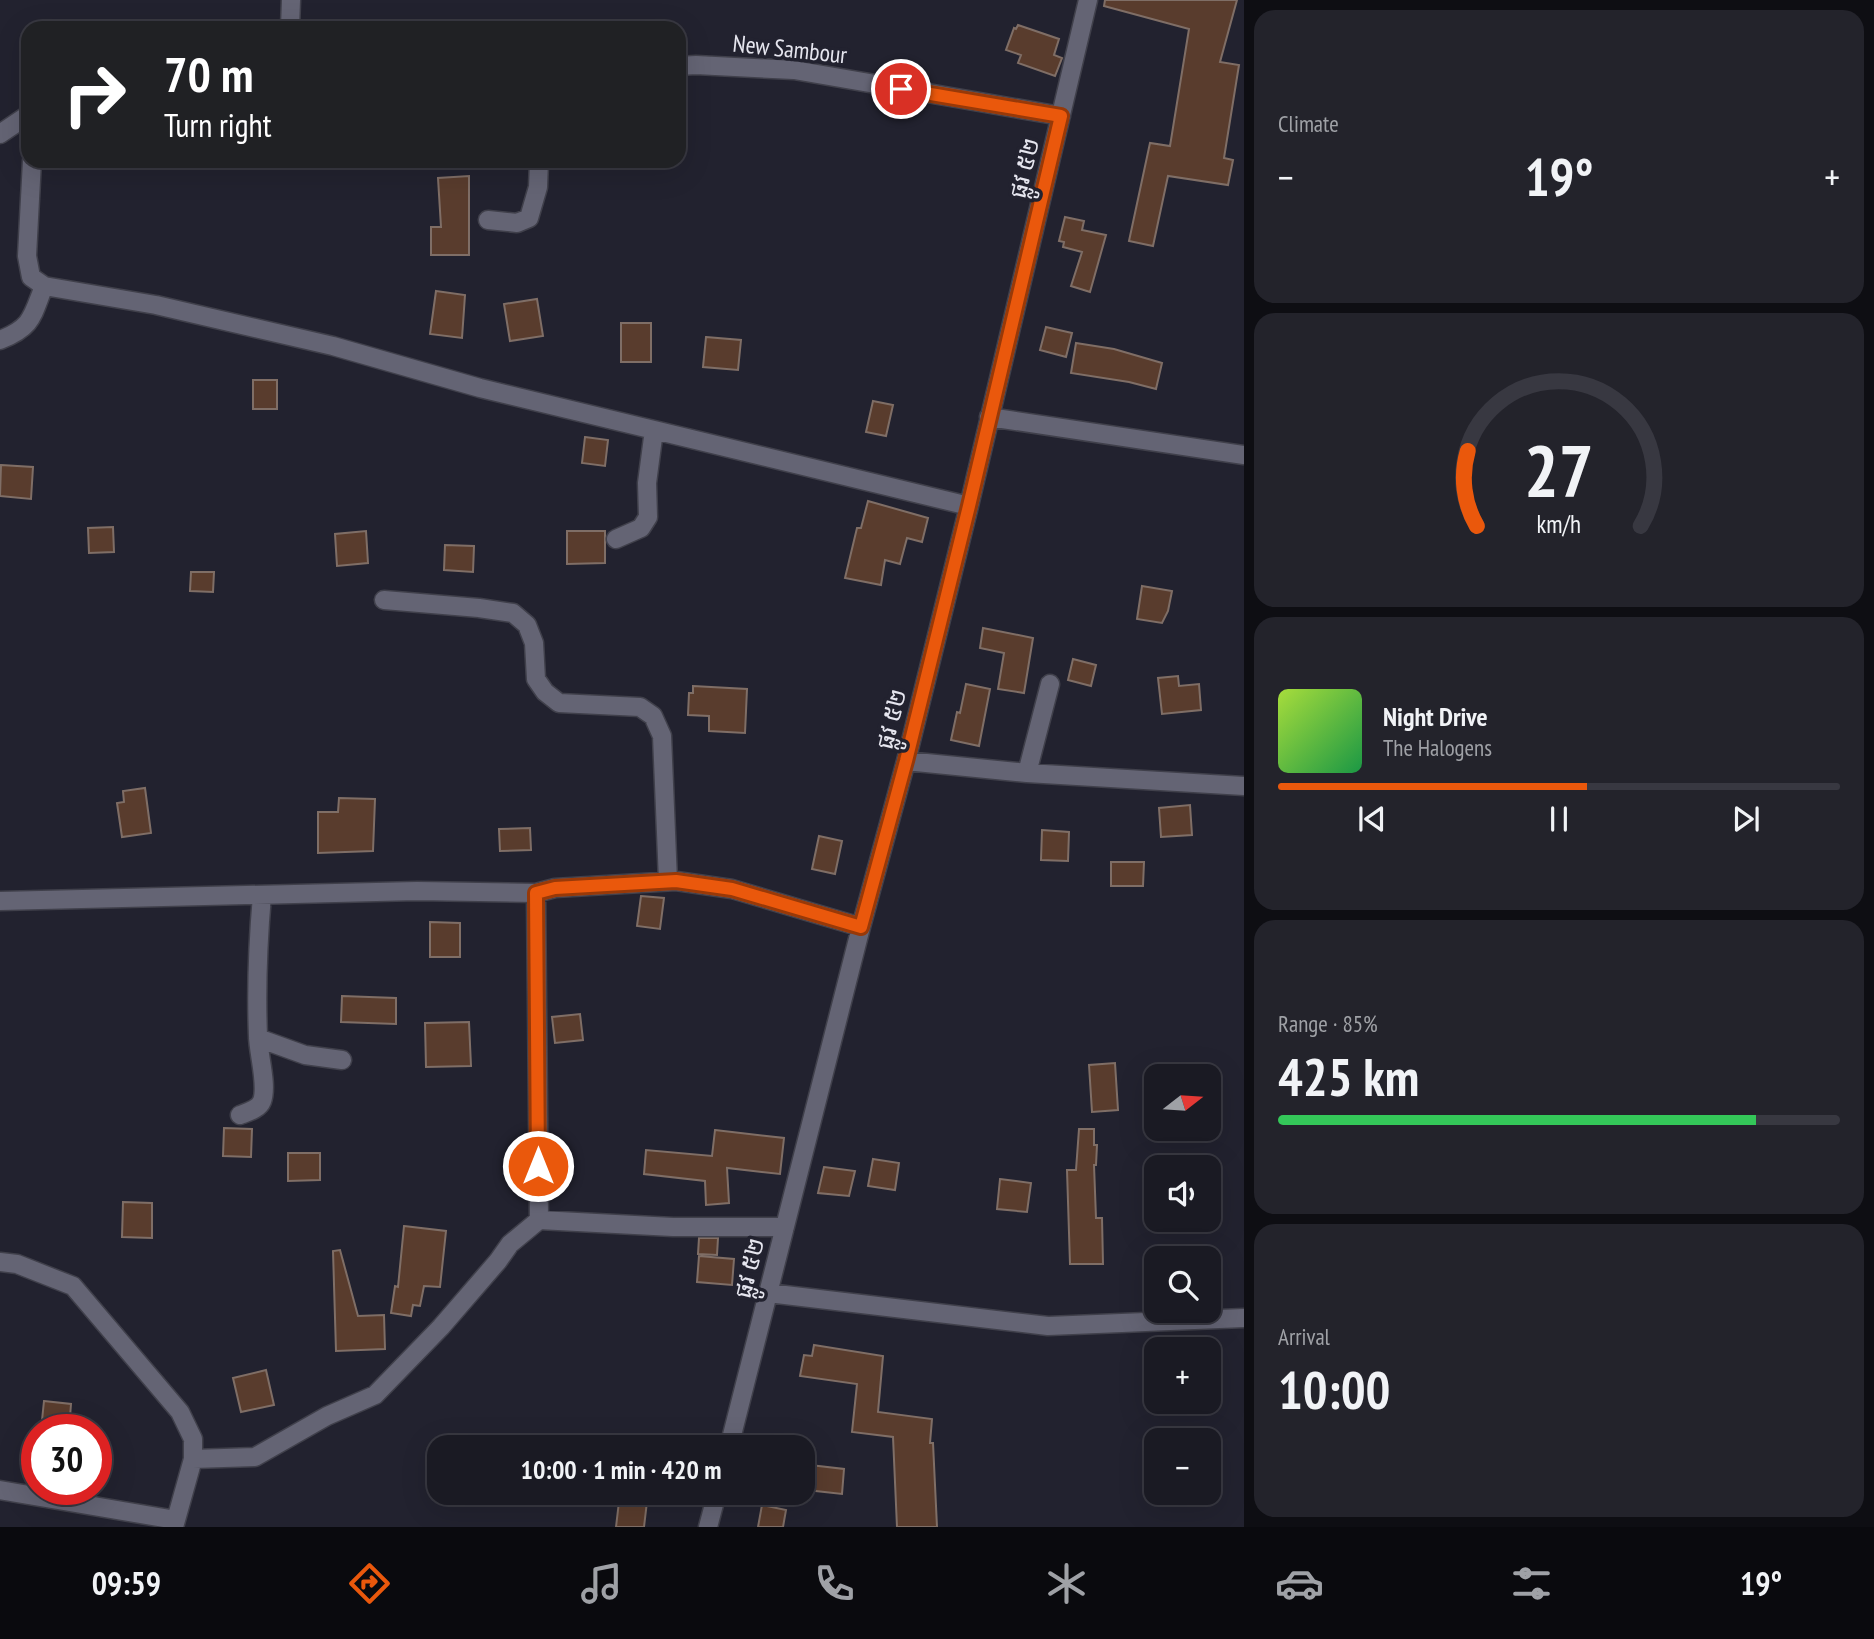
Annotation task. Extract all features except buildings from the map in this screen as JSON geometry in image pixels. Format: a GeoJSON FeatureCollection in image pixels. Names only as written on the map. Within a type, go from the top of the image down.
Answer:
{"type":"FeatureCollection","features":[{"type":"Feature","properties":{"kind":"street"},"geometry":{"type":"LineString","coordinates":[[290,21],[291,0]]}},
{"type":"Feature","properties":{"kind":"street","name":"ផ្លូវ ៥២"},"geometry":{"type":"LineString","coordinates":[[732,1435],[906,761],[1088,0]]}},
{"type":"Feature","properties":{"kind":"street","name":"New Sambour"},"geometry":{"type":"LineString","coordinates":[[686,66],[794,70],[1061,116]]}},
{"type":"Feature","properties":{"kind":"street"},"geometry":{"type":"LineString","coordinates":[[0,134],[21,120]]}},
{"type":"Feature","properties":{"kind":"street"},"geometry":{"type":"LineString","coordinates":[[32,168],[27,256],[31,277],[44,286],[156,305],[333,346],[480,388],[969,506]]}},
{"type":"Feature","properties":{"kind":"street"},"geometry":{"type":"LineString","coordinates":[[488,220],[517,223],[529,218],[538,168]]}},
{"type":"Feature","properties":{"kind":"street"},"geometry":{"type":"LineString","coordinates":[[0,340],[20,332],[29,322],[44,286]]}},
{"type":"Feature","properties":{"kind":"street"},"geometry":{"type":"LineString","coordinates":[[989,417],[1244,455]]}},
{"type":"Feature","properties":{"kind":"street"},"geometry":{"type":"LineString","coordinates":[[616,539],[640,528],[648,516],[648,483],[654,430]]}},
{"type":"Feature","properties":{"kind":"street"},"geometry":{"type":"LineString","coordinates":[[384,600],[513,613],[527,625],[534,643],[536,679],[545,692],[559,703],[639,707],[653,716],[662,736],[668,881]]}},
{"type":"Feature","properties":{"kind":"street"},"geometry":{"type":"LineString","coordinates":[[1027,773],[1050,684]]}},
{"type":"Feature","properties":{"kind":"street"},"geometry":{"type":"LineString","coordinates":[[906,761],[1027,773],[1244,786]]}},
{"type":"Feature","properties":{"kind":"street"},"geometry":{"type":"LineString","coordinates":[[0,901],[417,891],[536,893],[555,888],[668,881],[732,889],[861,927]]}},
{"type":"Feature","properties":{"kind":"street"},"geometry":{"type":"LineString","coordinates":[[536,893],[539,1220]]}},
{"type":"Feature","properties":{"kind":"street"},"geometry":{"type":"LineString","coordinates":[[240,1115],[257,1107],[262,1101],[264,1089],[258,1038],[262,895]]}},
{"type":"Feature","properties":{"kind":"street"},"geometry":{"type":"LineString","coordinates":[[258,1038],[305,1055],[342,1060]]}},
{"type":"Feature","properties":{"kind":"street"},"geometry":{"type":"LineString","coordinates":[[193,1459],[255,1457],[327,1416],[375,1395],[441,1327],[510,1244],[539,1220],[673,1227],[785,1227]]}},
{"type":"Feature","properties":{"kind":"street"},"geometry":{"type":"LineString","coordinates":[[0,1262],[17,1264],[73,1286],[180,1412],[193,1439],[193,1459],[175,1523],[0,1490]]}},
{"type":"Feature","properties":{"kind":"street"},"geometry":{"type":"LineString","coordinates":[[768,1293],[1048,1326],[1244,1318]]}},
{"type":"Feature","properties":{"kind":"street"},"geometry":{"type":"LineString","coordinates":[[708,1527],[714,1505]]}},
{"type":"Feature","properties":{"kind":"route"},"geometry":{"type":"LineString","coordinates":[[538,1166],[536,893],[555,888],[676,881],[732,889],[861,927],[906,761],[969,506],[1061,116],[901,89]]}}]}
